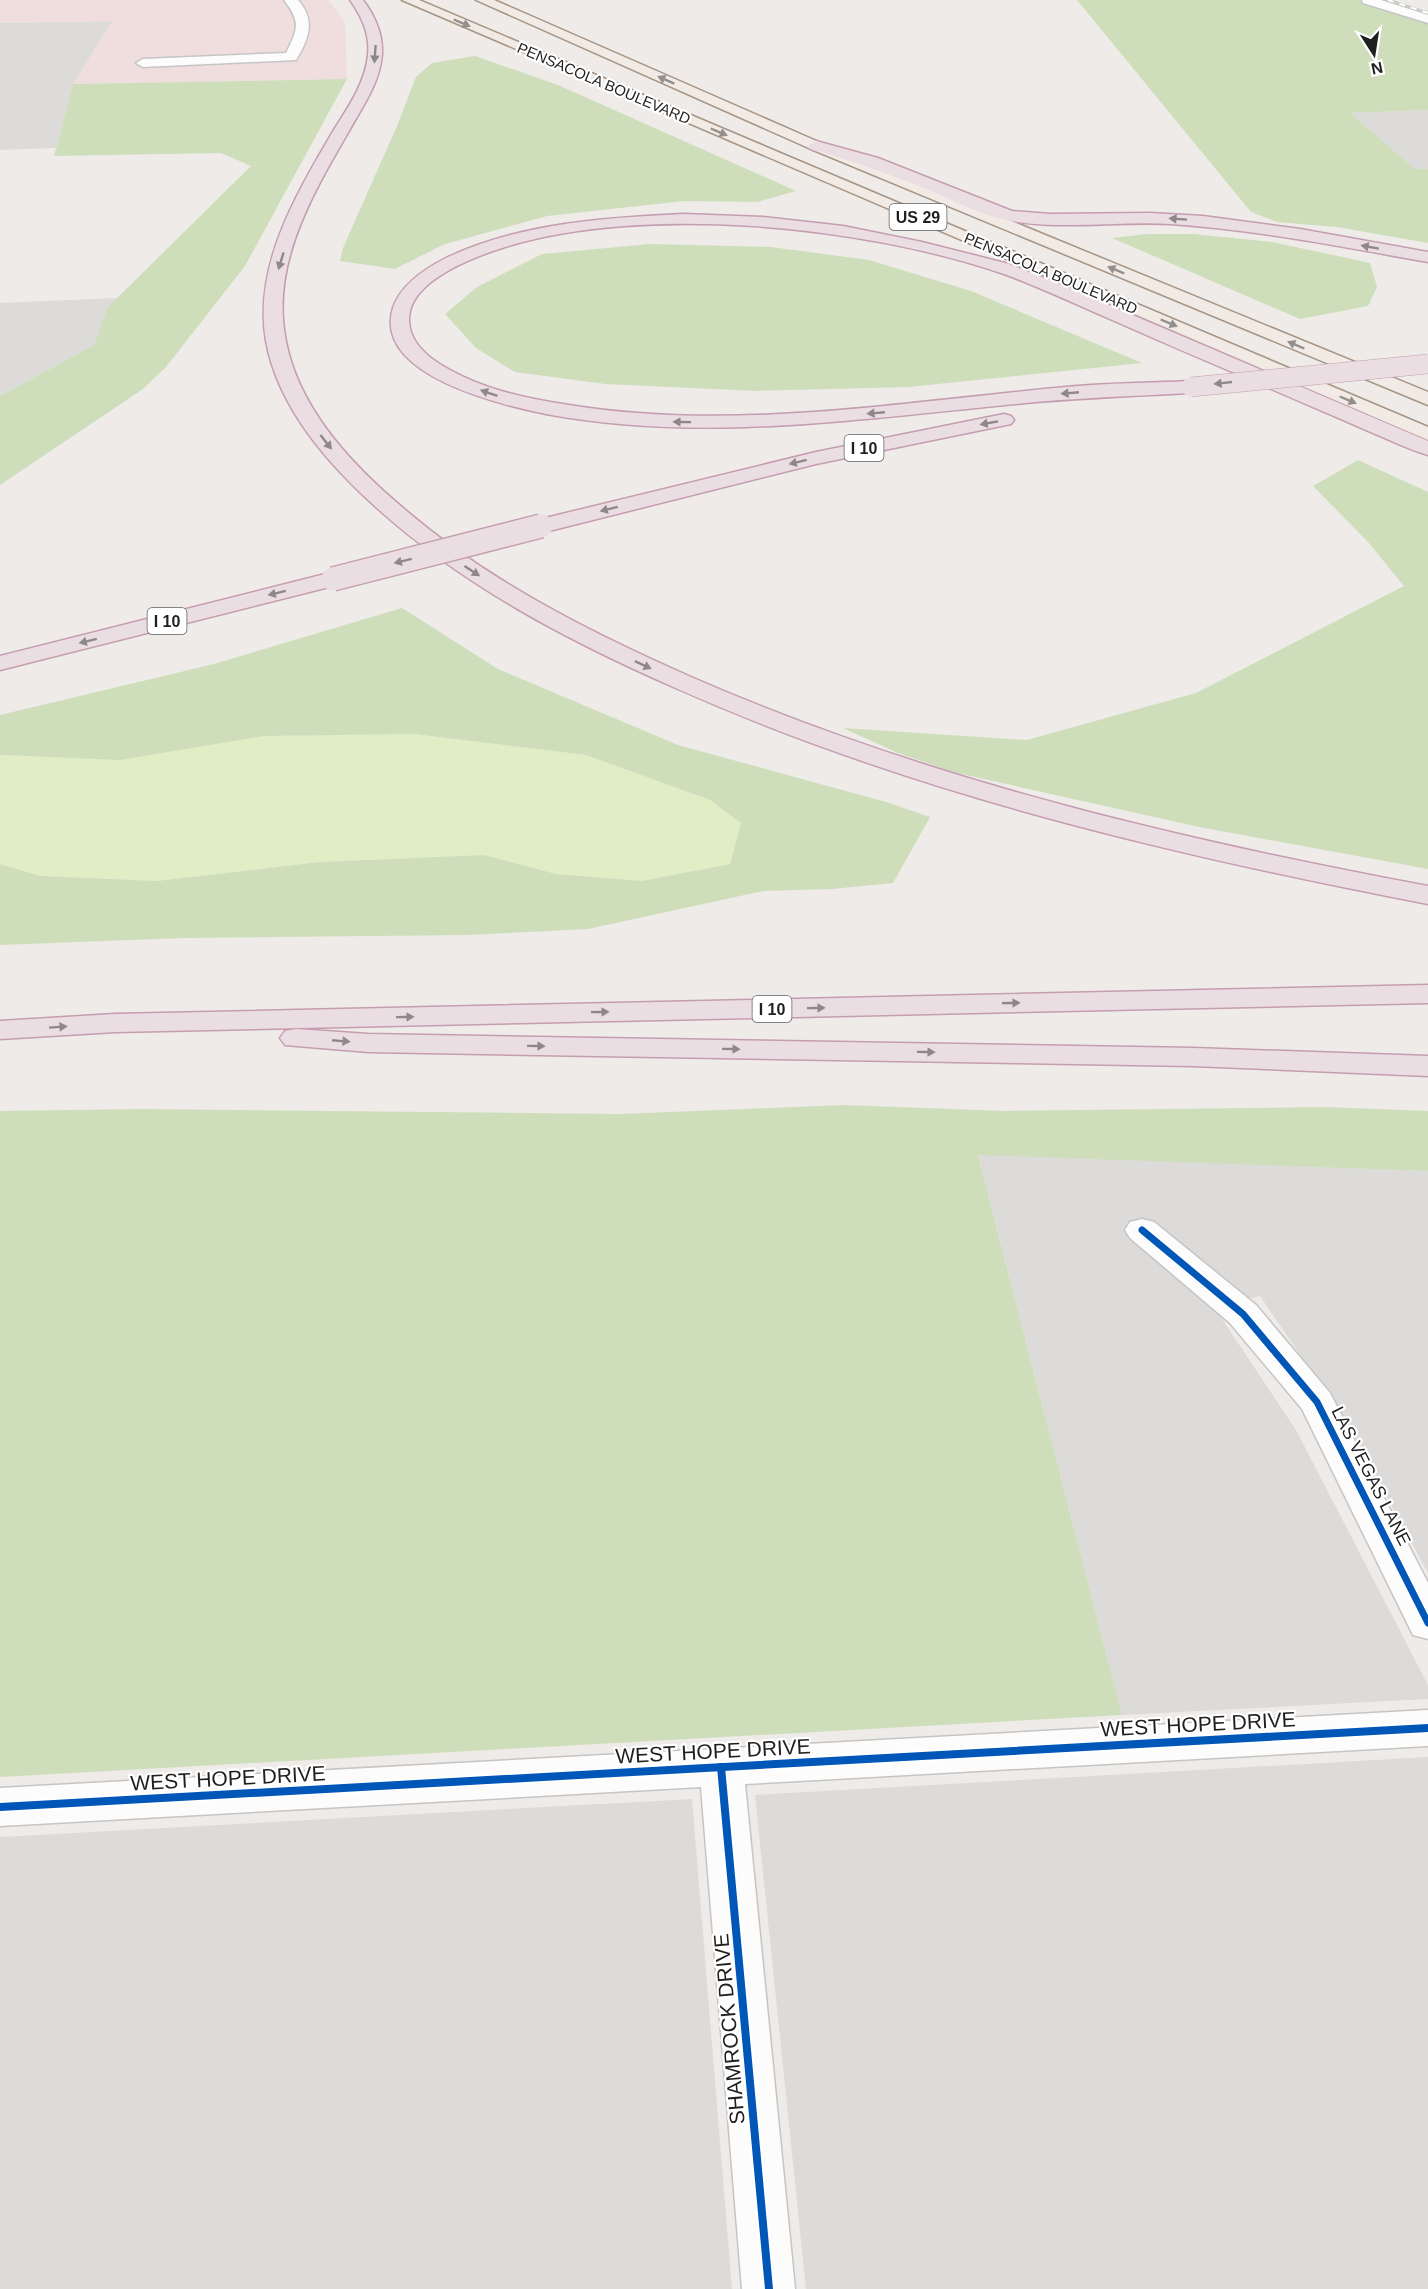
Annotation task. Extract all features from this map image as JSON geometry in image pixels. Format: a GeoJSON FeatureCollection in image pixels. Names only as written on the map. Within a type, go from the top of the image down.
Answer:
{"type":"FeatureCollection","features":[{"type":"Feature","properties":{"kind":"highway"},"geometry":{"type":"LineString","coordinates":[[356,0],[367,15],[374,33],[376,51],[372,71],[365,89],[299,205],[279,269],[273,318],[279,354],[287,376],[322,437],[361,481],[405,521],[457,561],[586,638],[695,689],[820,739],[962,786],[1120,830],[1291,870],[1428,895]]}},
{"type":"Feature","properties":{"kind":"highway"},"geometry":{"type":"LineString","coordinates":[[816,146],[872,160],[993,211],[1011,216],[1139,217],[1201,221],[1265,229],[1428,257]]}},
{"type":"Feature","properties":{"kind":"highway"},"geometry":{"type":"LineString","coordinates":[[1191,387],[1076,392],[783,421],[727,423],[624,418],[534,405],[496,396],[466,385],[440,373],[421,360],[400,331],[399,315],[406,298],[418,284],[441,268],[481,250],[549,232],[615,223],[676,220],[743,221],[830,229],[909,243],[1014,272],[1428,449]]}},
{"type":"Feature","properties":{"kind":"highway","name":"I 10"},"geometry":{"type":"LineString","coordinates":[[0,663],[816,458],[962,427],[1191,387],[1428,364]]}},
{"type":"Feature","properties":{"kind":"highway","name":"I 10"},"geometry":{"type":"LineString","coordinates":[[0,1030],[115,1023],[1428,994]]}},
{"type":"Feature","properties":{"kind":"highway"},"geometry":{"type":"LineString","coordinates":[[115,1023],[368,1043],[1193,1057],[1428,1066]]}},
{"type":"Feature","properties":{"kind":"main road","name":"PENSACOLA BOULEVARD"},"geometry":{"type":"LineString","coordinates":[[408,0],[1428,434]]}},
{"type":"Feature","properties":{"kind":"main road","name":"PENSACOLA BOULEVARD"},"geometry":{"type":"LineString","coordinates":[[483,0],[816,146],[1428,399]]}},
{"type":"Feature","properties":{"kind":"street"},"geometry":{"type":"LineString","coordinates":[[143,63],[291,57],[304,30],[301,9],[291,0]]}},
{"type":"Feature","properties":{"kind":"street"},"geometry":{"type":"LineString","coordinates":[[1368,0],[1428,20]]}},
{"type":"Feature","properties":{"kind":"street","name":"LAS VEGAS LANE"},"geometry":{"type":"LineString","coordinates":[[1142,1230],[1243,1314],[1317,1402],[1428,1623]]}},
{"type":"Feature","properties":{"kind":"street","name":"WEST HOPE DRIVE"},"geometry":{"type":"LineString","coordinates":[[0,1807],[1428,1728]]}},
{"type":"Feature","properties":{"kind":"street","name":"SHAMROCK DRIVE"},"geometry":{"type":"LineString","coordinates":[[721,1767],[769,2289]]}},
{"type":"Feature","properties":{"kind":"shaded area"},"geometry":{"type":"Polygon","coordinates":[[[0,0],[328,0],[345,22],[347,79],[73,84],[112,21],[0,23],[0,0]]]}},
{"type":"Feature","properties":{"kind":"shaded area"},"geometry":{"type":"Polygon","coordinates":[[[113,21],[73,84],[56,148],[0,150],[0,23],[113,21]]]}},
{"type":"Feature","properties":{"kind":"shaded area"},"geometry":{"type":"Polygon","coordinates":[[[1428,110],[1428,169],[1415,169],[1349,113],[1428,110]]]}},
{"type":"Feature","properties":{"kind":"shaded area"},"geometry":{"type":"Polygon","coordinates":[[[117,298],[108,308],[94,345],[0,396],[0,303],[117,298]]]}},
{"type":"Feature","properties":{"kind":"shaded area"},"geometry":{"type":"Polygon","coordinates":[[[978,1154],[1428,1171],[1428,1573],[1346,1422],[1260,1296],[1214,1307],[1296,1430],[1428,1685],[1428,1699],[1122,1715],[978,1154]]]}},
{"type":"Feature","properties":{"kind":"shaded area"},"geometry":{"type":"Polygon","coordinates":[[[1428,1757],[1428,2289],[806,2289],[755,1795],[1428,1757]]]}},
{"type":"Feature","properties":{"kind":"shaded area"},"geometry":{"type":"Polygon","coordinates":[[[692,1799],[732,2289],[0,2289],[0,1837],[692,1799]]]}},
{"type":"Feature","properties":{"kind":"green space"},"geometry":{"type":"Polygon","coordinates":[[[1077,0],[1363,0],[1428,22],[1428,110],[1350,113],[1415,169],[1428,169],[1428,243],[1337,227],[1277,222],[1251,212],[1077,0]]]}},
{"type":"Feature","properties":{"kind":"green space"},"geometry":{"type":"Polygon","coordinates":[[[475,56],[558,85],[796,191],[757,202],[685,201],[547,216],[445,244],[395,269],[340,261],[343,248],[416,77],[432,63],[475,56]]]}},
{"type":"Feature","properties":{"kind":"green space"},"geometry":{"type":"Polygon","coordinates":[[[347,79],[245,266],[166,367],[143,389],[0,485],[0,396],[94,345],[108,307],[251,166],[221,153],[54,156],[73,84],[347,79]]]}},
{"type":"Feature","properties":{"kind":"green space"},"geometry":{"type":"Polygon","coordinates":[[[1147,234],[1194,234],[1272,242],[1370,263],[1377,287],[1368,306],[1300,319],[1112,238],[1147,234]]]}},
{"type":"Feature","properties":{"kind":"green space"},"geometry":{"type":"Polygon","coordinates":[[[650,244],[771,247],[869,260],[971,291],[1142,363],[909,387],[756,391],[605,384],[515,372],[476,348],[445,314],[477,287],[542,254],[650,244]]]}},
{"type":"Feature","properties":{"kind":"green space"},"geometry":{"type":"Polygon","coordinates":[[[1358,460],[1428,492],[1428,869],[1199,827],[957,773],[898,753],[843,728],[1027,740],[1196,693],[1404,586],[1368,542],[1313,486],[1358,460]]]}},
{"type":"Feature","properties":{"kind":"green space"},"geometry":{"type":"Polygon","coordinates":[[[402,608],[498,669],[678,745],[886,802],[930,817],[893,883],[832,889],[763,891],[588,929],[468,935],[184,938],[0,945],[0,864],[41,876],[157,881],[320,862],[484,855],[556,874],[642,881],[730,864],[741,823],[710,800],[586,755],[414,734],[264,736],[120,760],[0,755],[0,715],[214,664],[402,608]]]}},
{"type":"Feature","properties":{"kind":"green space"},"geometry":{"type":"Polygon","coordinates":[[[414,734],[586,755],[710,800],[741,823],[730,864],[642,881],[556,874],[484,855],[320,862],[157,881],[41,876],[0,864],[0,755],[34,757],[210,744],[264,736],[414,734]]]}},
{"type":"Feature","properties":{"kind":"green space"},"geometry":{"type":"Polygon","coordinates":[[[845,1105],[1004,1111],[1324,1107],[1428,1111],[1428,1171],[978,1155],[1122,1715],[0,1777],[0,1111],[141,1109],[619,1114],[845,1105]]]}},
{"type":"Feature","properties":{"kind":"railway"},"geometry":{"type":"LineString","coordinates":[[1388,0],[1428,13]]}},
{"type":"Feature","properties":{"kind":"cycle path"},"geometry":{"type":"LineString","coordinates":[[1142,1230],[1243,1314],[1317,1402],[1428,1623]]}},
{"type":"Feature","properties":{"kind":"cycle path"},"geometry":{"type":"LineString","coordinates":[[0,1807],[1428,1728]]}},
{"type":"Feature","properties":{"kind":"cycle path"},"geometry":{"type":"LineString","coordinates":[[721,1767],[769,2289]]}}]}
